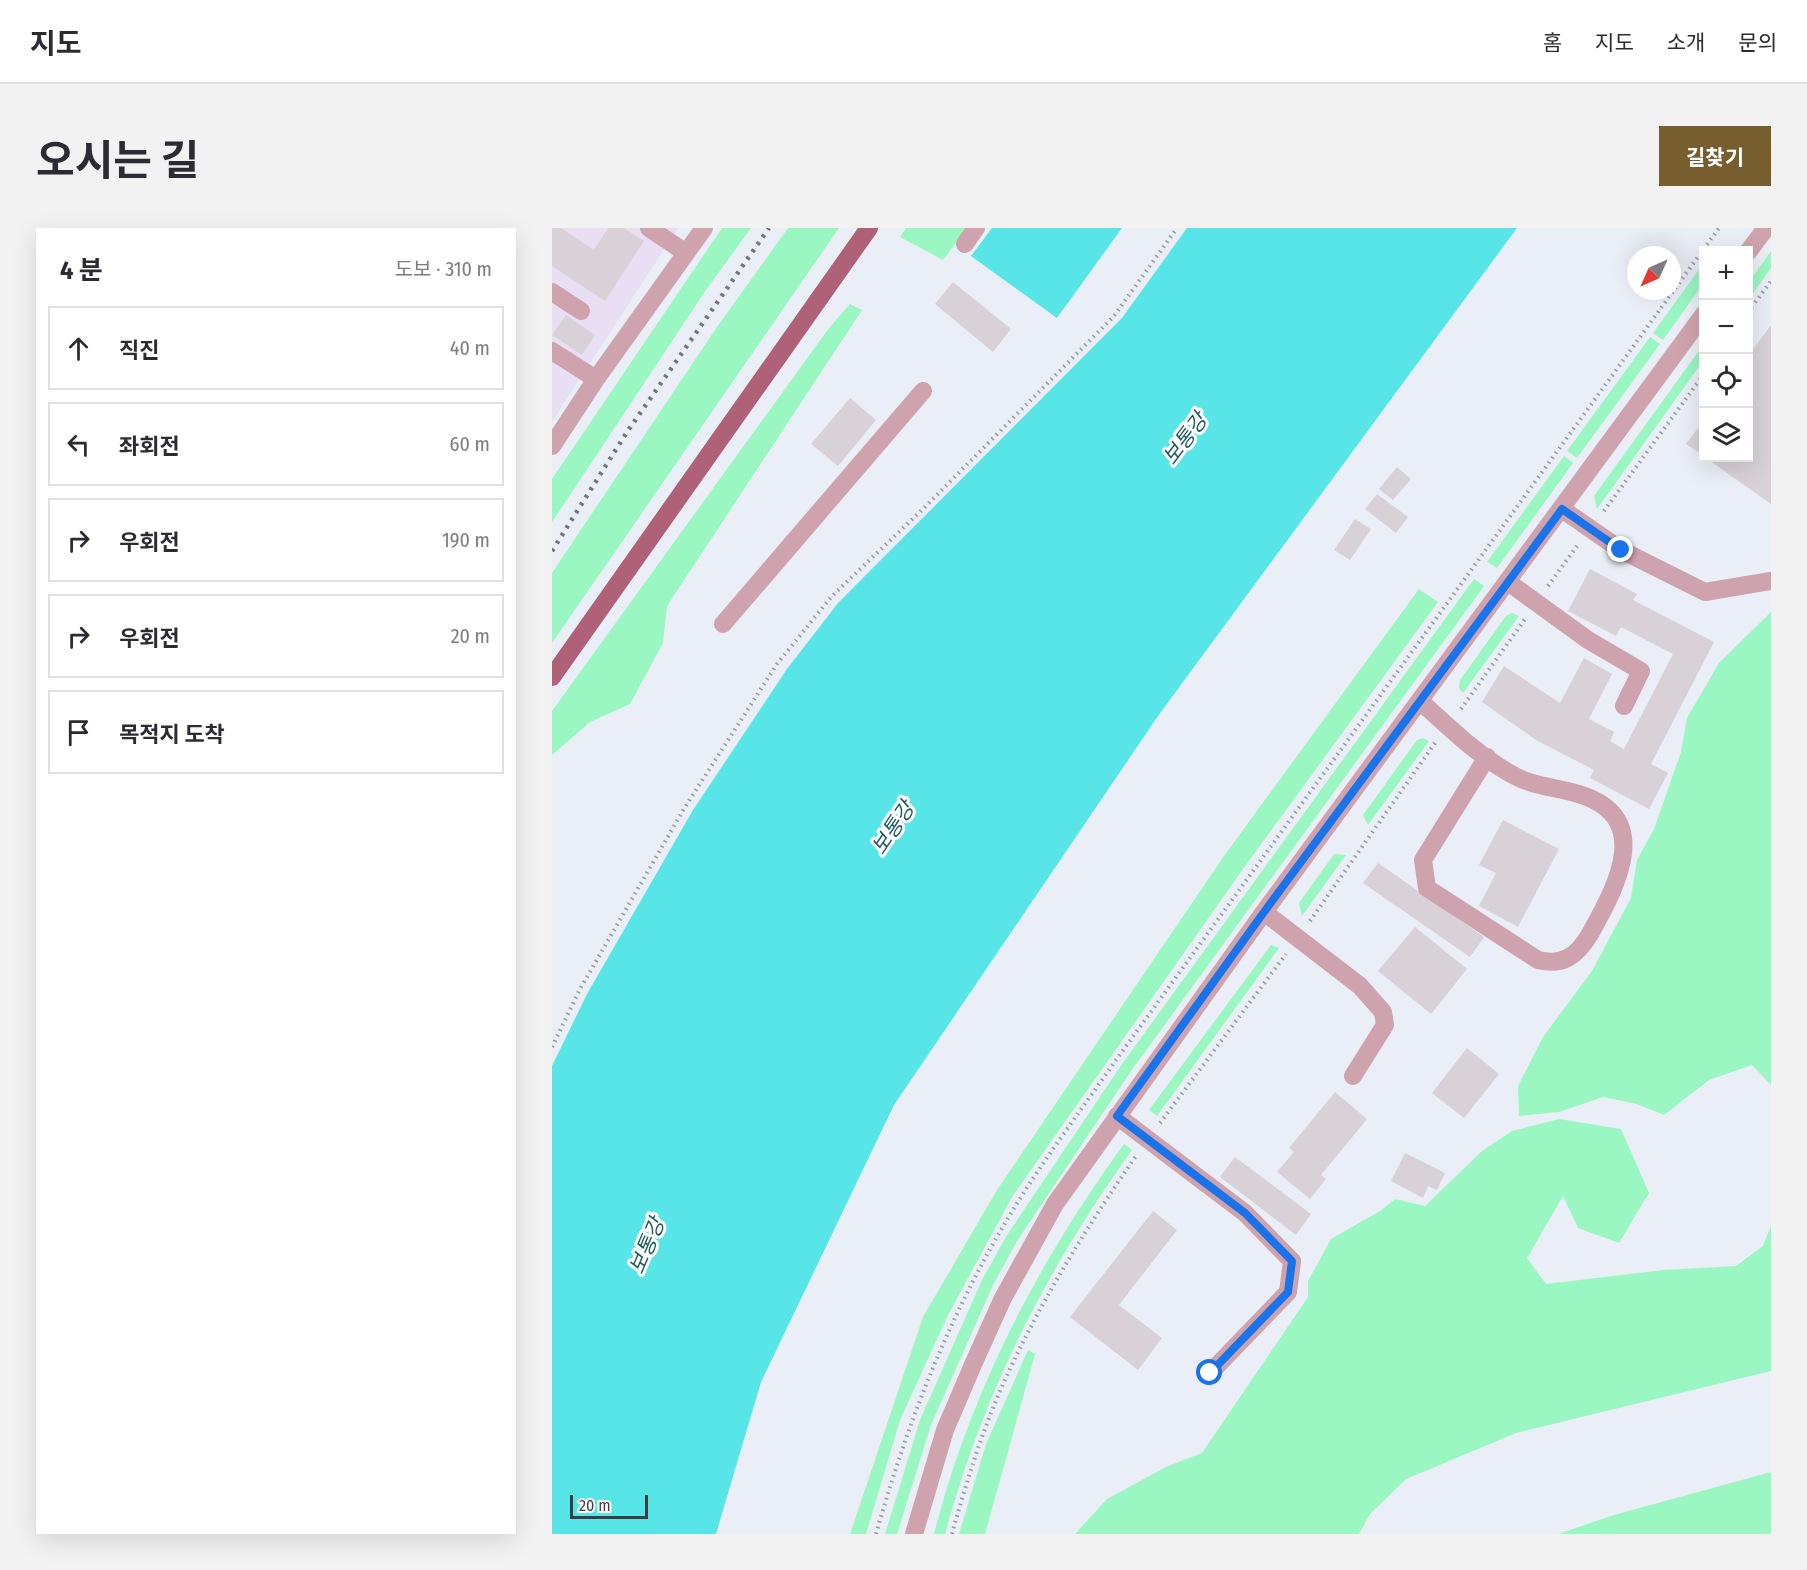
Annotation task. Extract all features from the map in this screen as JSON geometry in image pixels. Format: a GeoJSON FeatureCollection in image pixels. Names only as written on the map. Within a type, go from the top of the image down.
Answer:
{"type":"FeatureCollection","features":[{"type":"Feature","properties":{"kind":"main road"},"geometry":{"type":"LineString","coordinates":[[552,677],[869,228]]}},
{"type":"Feature","properties":{"kind":"street"},"geometry":{"type":"LineString","coordinates":[[650,228],[686,253]]}},
{"type":"Feature","properties":{"kind":"street"},"geometry":{"type":"LineString","coordinates":[[552,446],[596,379],[704,228]]}},
{"type":"Feature","properties":{"kind":"street"},"geometry":{"type":"LineString","coordinates":[[965,244],[976,228]]}},
{"type":"Feature","properties":{"kind":"street"},"geometry":{"type":"LineString","coordinates":[[1753,246],[1766,228]]}},
{"type":"Feature","properties":{"kind":"street"},"geometry":{"type":"LineString","coordinates":[[552,292],[581,312]]}},
{"type":"Feature","properties":{"kind":"street"},"geometry":{"type":"LineString","coordinates":[[914,1534],[945,1430],[1003,1298],[1054,1204],[1264,912],[1699,321]]}},
{"type":"Feature","properties":{"kind":"street"},"geometry":{"type":"LineString","coordinates":[[552,351],[596,379]]}},
{"type":"Feature","properties":{"kind":"street"},"geometry":{"type":"LineString","coordinates":[[723,624],[923,392]]}},
{"type":"Feature","properties":{"kind":"street"},"geometry":{"type":"LineString","coordinates":[[1562,509],[1621,550],[1705,592],[1771,581]]}},
{"type":"Feature","properties":{"kind":"street"},"geometry":{"type":"LineString","coordinates":[[1508,582],[1588,640],[1641,671],[1624,706]]}},
{"type":"Feature","properties":{"kind":"street"},"geometry":{"type":"LineString","coordinates":[[1420,701],[1460,738],[1487,757],[1514,776],[1599,802],[1622,827],[1625,850],[1605,906],[1588,937],[1573,955],[1554,964],[1538,960],[1427,888],[1424,860],[1487,757]]}},
{"type":"Feature","properties":{"kind":"street"},"geometry":{"type":"LineString","coordinates":[[1264,912],[1360,986],[1383,1012],[1385,1025],[1353,1076]]}},
{"type":"Feature","properties":{"kind":"street"},"geometry":{"type":"LineString","coordinates":[[1117,1116],[1245,1213],[1292,1261],[1288,1292],[1210,1373]]}},
{"type":"Feature","properties":{"kind":"path"},"geometry":{"type":"LineString","coordinates":[[552,1047],[580,989],[686,807],[777,664],[831,596],[925,507],[1114,316],[1177,228]]}},
{"type":"Feature","properties":{"kind":"path"},"geometry":{"type":"LineString","coordinates":[[1753,306],[1771,281]]}},
{"type":"Feature","properties":{"kind":"shaded area"},"geometry":{"type":"Polygon","coordinates":[[[552,228],[678,228],[552,422],[552,228]]]}},
{"type":"Feature","properties":{"kind":"green space"},"geometry":{"type":"Polygon","coordinates":[[[722,228],[751,228],[706,290],[552,522],[552,479],[722,228]]]}},
{"type":"Feature","properties":{"kind":"green space"},"geometry":{"type":"Polygon","coordinates":[[[788,228],[839,228],[552,643],[552,573],[717,327],[788,228]]]}},
{"type":"Feature","properties":{"kind":"green space"},"geometry":{"type":"Polygon","coordinates":[[[906,228],[967,228],[943,260],[900,237],[906,228]]]}},
{"type":"Feature","properties":{"kind":"green space"},"geometry":{"type":"Polygon","coordinates":[[[1771,251],[1771,268],[1753,293],[1753,276],[1771,251]]]}},
{"type":"Feature","properties":{"kind":"green space"},"geometry":{"type":"Polygon","coordinates":[[[1699,270],[1699,290],[1663,340],[1653,333],[1677,300],[1681,300],[1681,294],[1699,270]]]}},
{"type":"Feature","properties":{"kind":"green space"},"geometry":{"type":"Polygon","coordinates":[[[850,304],[862,310],[667,606],[663,643],[630,704],[590,722],[552,755],[552,711],[829,328],[850,304]]]}},
{"type":"Feature","properties":{"kind":"green space"},"geometry":{"type":"Polygon","coordinates":[[[1650,337],[1660,344],[1577,458],[1567,451],[1650,337]]]}},
{"type":"Feature","properties":{"kind":"green space"},"geometry":{"type":"Polygon","coordinates":[[[1699,351],[1699,367],[1597,509],[1594,496],[1699,351]]]}},
{"type":"Feature","properties":{"kind":"green space"},"geometry":{"type":"Polygon","coordinates":[[[1564,456],[1573,463],[1497,568],[1487,562],[1564,456]]]}},
{"type":"Feature","properties":{"kind":"green space"},"geometry":{"type":"Polygon","coordinates":[[[1474,579],[1484,586],[1131,1071],[1017,1241],[993,1285],[931,1425],[897,1534],[885,1534],[920,1420],[982,1280],[1007,1235],[1122,1064],[1474,579]]]}},
{"type":"Feature","properties":{"kind":"green space"},"geometry":{"type":"Polygon","coordinates":[[[1419,589],[1438,602],[1243,869],[1012,1197],[948,1315],[900,1420],[866,1534],[850,1534],[923,1317],[997,1190],[1224,856],[1419,589]]]}},
{"type":"Feature","properties":{"kind":"green space"},"geometry":{"type":"Polygon","coordinates":[[[1771,612],[1771,1085],[1752,1065],[1709,1080],[1664,1115],[1637,1104],[1603,1097],[1559,1112],[1519,1116],[1518,1086],[1543,1037],[1592,971],[1631,898],[1637,860],[1654,829],[1681,752],[1687,718],[1719,663],[1771,612]]]}},
{"type":"Feature","properties":{"kind":"green space"},"geometry":{"type":"Polygon","coordinates":[[[1512,613],[1519,616],[1463,693],[1459,688],[1460,680],[1506,616],[1512,613]]]}},
{"type":"Feature","properties":{"kind":"green space"},"geometry":{"type":"Polygon","coordinates":[[[1423,738],[1429,741],[1368,825],[1363,815],[1417,740],[1423,738]]]}},
{"type":"Feature","properties":{"kind":"green space"},"geometry":{"type":"Polygon","coordinates":[[[1334,854],[1346,855],[1302,916],[1299,903],[1334,854]]]}},
{"type":"Feature","properties":{"kind":"green space"},"geometry":{"type":"Polygon","coordinates":[[[1271,945],[1279,948],[1157,1116],[1149,1110],[1271,945]]]}},
{"type":"Feature","properties":{"kind":"green space"},"geometry":{"type":"Polygon","coordinates":[[[1559,1119],[1621,1129],[1649,1193],[1619,1243],[1578,1228],[1563,1196],[1527,1258],[1546,1284],[1663,1270],[1736,1266],[1763,1246],[1771,1226],[1771,1371],[1516,1433],[1406,1479],[1370,1514],[1359,1534],[1075,1534],[1107,1499],[1166,1467],[1202,1453],[1308,1297],[1308,1281],[1331,1239],[1380,1211],[1395,1199],[1425,1206],[1482,1151],[1512,1131],[1559,1119]]]}},
{"type":"Feature","properties":{"kind":"green space"},"geometry":{"type":"Polygon","coordinates":[[[1124,1144],[1132,1150],[1072,1241],[1021,1333],[979,1431],[945,1534],[934,1534],[967,1430],[1010,1330],[1063,1235],[1124,1144]]]}},
{"type":"Feature","properties":{"kind":"green space"},"geometry":{"type":"Polygon","coordinates":[[[1028,1350],[1035,1354],[985,1534],[959,1534],[986,1444],[1028,1350]]]}},
{"type":"Feature","properties":{"kind":"green space"},"geometry":{"type":"Polygon","coordinates":[[[1771,1472],[1771,1534],[1558,1534],[1614,1515],[1771,1472]]]}},
{"type":"Feature","properties":{"kind":"water"},"geometry":{"type":"Polygon","coordinates":[[[992,228],[1122,228],[1057,318],[971,256],[992,228]]]}},
{"type":"Feature","properties":{"kind":"water","name":"보통강"},"geometry":{"type":"Polygon","coordinates":[[[1187,228],[1517,228],[1158,716],[894,1105],[761,1382],[716,1534],[552,1534],[552,1066],[587,994],[693,810],[787,669],[838,603],[1122,318],[1187,228]]]}},
{"type":"Feature","properties":{"kind":"building"},"geometry":{"type":"Polygon","coordinates":[[[552,228],[561,228],[594,250],[608,228],[624,228],[644,241],[605,301],[552,266],[552,228]]]}},
{"type":"Feature","properties":{"kind":"building"},"geometry":{"type":"Polygon","coordinates":[[[953,282],[1011,329],[993,352],[935,304],[953,282]]]}},
{"type":"Feature","properties":{"kind":"building"},"geometry":{"type":"Polygon","coordinates":[[[566,315],[595,335],[582,355],[552,335],[566,315]]]}},
{"type":"Feature","properties":{"kind":"building"},"geometry":{"type":"Polygon","coordinates":[[[1771,325],[1771,504],[1712,462],[1753,462],[1753,349],[1771,325]]]}},
{"type":"Feature","properties":{"kind":"building"},"geometry":{"type":"Polygon","coordinates":[[[850,398],[876,420],[838,466],[811,444],[850,398]]]}},
{"type":"Feature","properties":{"kind":"building"},"geometry":{"type":"Polygon","coordinates":[[[1699,427],[1699,453],[1686,444],[1699,427]]]}},
{"type":"Feature","properties":{"kind":"building"},"geometry":{"type":"Polygon","coordinates":[[[1397,467],[1411,479],[1393,500],[1379,489],[1397,467]]]}},
{"type":"Feature","properties":{"kind":"building"},"geometry":{"type":"Polygon","coordinates":[[[1377,494],[1408,517],[1396,533],[1365,509],[1377,494]]]}},
{"type":"Feature","properties":{"kind":"building"},"geometry":{"type":"Polygon","coordinates":[[[1355,519],[1371,529],[1350,560],[1334,550],[1355,519]]]}},
{"type":"Feature","properties":{"kind":"building"},"geometry":{"type":"Polygon","coordinates":[[[1590,569],[1637,594],[1633,600],[1714,642],[1651,764],[1668,773],[1649,809],[1590,778],[1594,770],[1536,740],[1482,702],[1504,666],[1560,703],[1584,658],[1612,674],[1589,719],[1614,732],[1610,741],[1624,749],[1673,654],[1621,627],[1616,636],[1568,611],[1590,569]]]}},
{"type":"Feature","properties":{"kind":"building"},"geometry":{"type":"Polygon","coordinates":[[[1503,820],[1559,849],[1518,927],[1479,906],[1496,873],[1479,865],[1503,820]]]}},
{"type":"Feature","properties":{"kind":"building"},"geometry":{"type":"Polygon","coordinates":[[[1378,863],[1484,937],[1470,957],[1363,883],[1378,863]]]}},
{"type":"Feature","properties":{"kind":"building"},"geometry":{"type":"Polygon","coordinates":[[[1415,927],[1467,969],[1431,1014],[1378,971],[1415,927]]]}},
{"type":"Feature","properties":{"kind":"building"},"geometry":{"type":"Polygon","coordinates":[[[1467,1048],[1499,1074],[1464,1118],[1432,1093],[1467,1048]]]}},
{"type":"Feature","properties":{"kind":"building"},"geometry":{"type":"Polygon","coordinates":[[[1335,1092],[1367,1119],[1321,1175],[1326,1179],[1310,1199],[1277,1172],[1294,1152],[1289,1148],[1335,1092]]]}},
{"type":"Feature","properties":{"kind":"building"},"geometry":{"type":"Polygon","coordinates":[[[1405,1153],[1445,1173],[1437,1190],[1428,1186],[1423,1198],[1391,1181],[1405,1153]]]}},
{"type":"Feature","properties":{"kind":"building"},"geometry":{"type":"Polygon","coordinates":[[[1235,1157],[1311,1214],[1296,1235],[1220,1177],[1235,1157]]]}},
{"type":"Feature","properties":{"kind":"building"},"geometry":{"type":"Polygon","coordinates":[[[1153,1211],[1177,1230],[1119,1305],[1162,1338],[1138,1370],[1070,1317],[1153,1211]]]}},
{"type":"Feature","properties":{"kind":"railway"},"geometry":{"type":"LineString","coordinates":[[552,551],[627,432],[769,228]]}},
{"type":"Feature","properties":{"kind":"route"},"geometry":{"type":"LineString","coordinates":[[1210,1373],[1288,1292],[1292,1261],[1245,1213],[1117,1116],[1264,912],[1562,509],[1621,550]]}}]}
